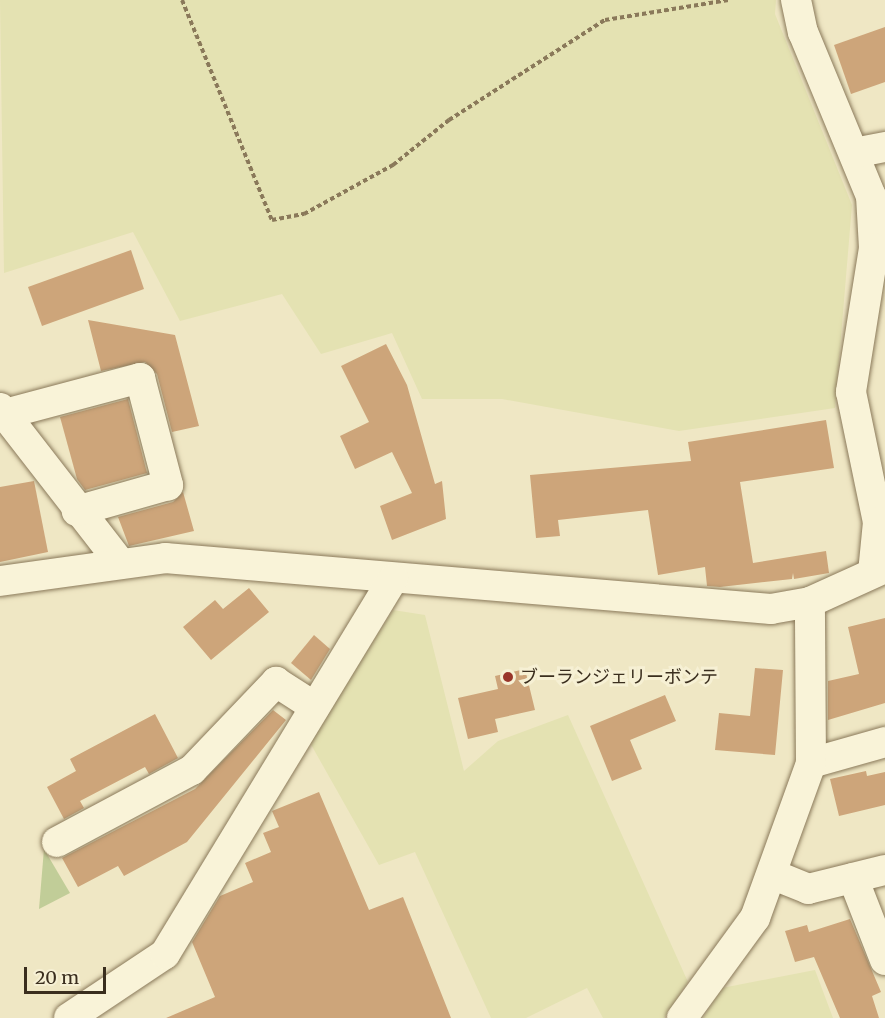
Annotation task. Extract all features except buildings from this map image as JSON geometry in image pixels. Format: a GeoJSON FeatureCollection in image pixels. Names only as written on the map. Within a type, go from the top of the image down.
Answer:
{"type":"FeatureCollection","features":[{"type":"Feature","properties":{"kind":"street"},"geometry":{"type":"LineString","coordinates":[[0,581],[165,558],[719,609],[810,602],[879,571],[878,522],[851,392],[875,311],[871,196],[803,32],[796,0]]}},
{"type":"Feature","properties":{"kind":"street"},"geometry":{"type":"LineString","coordinates":[[854,153],[885,147]]}},
{"type":"Feature","properties":{"kind":"street"},"geometry":{"type":"LineString","coordinates":[[77,511],[168,485],[140,378],[3,411],[77,511],[121,564]]}},
{"type":"Feature","properties":{"kind":"street"},"geometry":{"type":"LineString","coordinates":[[69,1018],[165,954],[393,579]]}},
{"type":"Feature","properties":{"kind":"street"},"geometry":{"type":"LineString","coordinates":[[682,1018],[755,918],[774,875],[811,763],[810,602]]}},
{"type":"Feature","properties":{"kind":"street"},"geometry":{"type":"LineString","coordinates":[[57,842],[192,770],[276,682],[315,707]]}},
{"type":"Feature","properties":{"kind":"street"},"geometry":{"type":"LineString","coordinates":[[811,763],[885,742]]}},
{"type":"Feature","properties":{"kind":"street"},"geometry":{"type":"LineString","coordinates":[[774,875],[808,889],[885,870]]}},
{"type":"Feature","properties":{"kind":"street"},"geometry":{"type":"LineString","coordinates":[[853,878],[885,960]]}},
{"type":"Feature","properties":{"kind":"path"},"geometry":{"type":"LineString","coordinates":[[182,0],[273,220],[304,214],[393,165],[448,120],[605,20],[728,0]]}},
{"type":"Feature","properties":{"kind":"shaded area"},"geometry":{"type":"Polygon","coordinates":[[[0,0],[776,0],[775,14],[852,205],[835,408],[679,431],[502,399],[422,399],[392,333],[321,354],[282,294],[180,321],[133,232],[4,273],[0,0]]]}},
{"type":"Feature","properties":{"kind":"shaded area"},"geometry":{"type":"Polygon","coordinates":[[[393,610],[425,615],[464,771],[498,741],[568,715],[688,982],[664,1018],[603,1018],[587,988],[526,1018],[491,1018],[415,852],[379,865],[309,741],[393,610]]]}},
{"type":"Feature","properties":{"kind":"shaded area"},"geometry":{"type":"Polygon","coordinates":[[[815,970],[833,1018],[703,1018],[722,988],[815,970]]]}},
{"type":"Feature","properties":{"kind":"green space"},"geometry":{"type":"Polygon","coordinates":[[[44,849],[70,893],[39,909],[44,849]]]}},
{"type":"Feature","properties":{"kind":"place","name":"ブーランジェリーボンテ"},"geometry":{"type":"Point","coordinates":[508,677]}}]}
